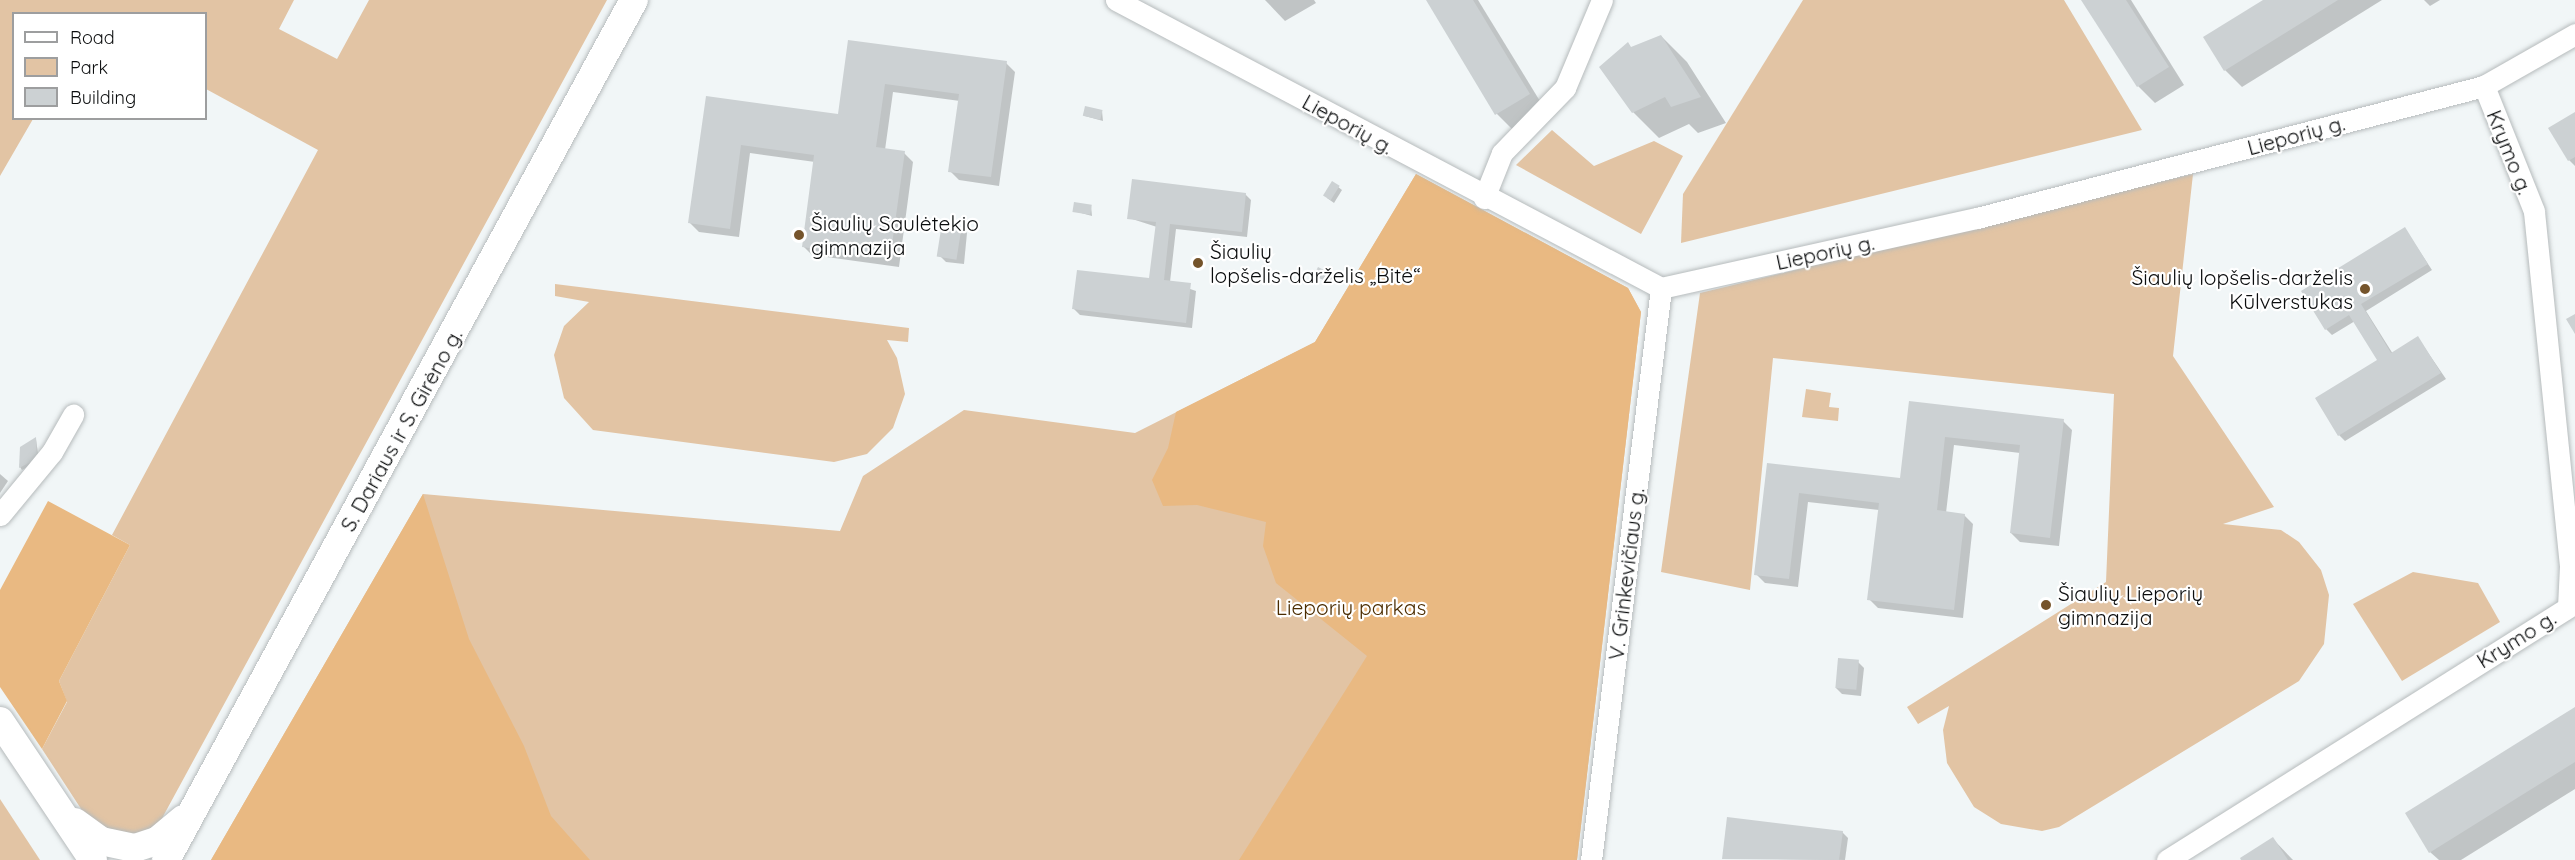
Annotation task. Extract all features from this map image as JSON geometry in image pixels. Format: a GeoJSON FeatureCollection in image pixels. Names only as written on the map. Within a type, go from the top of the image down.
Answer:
{"type":"FeatureCollection","features":[{"type":"Feature","properties":{"kind":"street","name":"S. Dariaus ir S. Girėno g."},"geometry":{"type":"LineString","coordinates":[[166,860],[634,0]]}},
{"type":"Feature","properties":{"kind":"street","name":"Lieporių g."},"geometry":{"type":"LineString","coordinates":[[1116,0],[1484,198],[1661,288],[1977,218],[2484,86],[2575,34]]}},
{"type":"Feature","properties":{"kind":"street"},"geometry":{"type":"LineString","coordinates":[[1484,198],[1502,153],[1565,88],[1602,0]]}},
{"type":"Feature","properties":{"kind":"street","name":"Krymo g."},"geometry":{"type":"LineString","coordinates":[[2168,860],[2568,607],[2570,566],[2534,211],[2484,86]]}},
{"type":"Feature","properties":{"kind":"street","name":"V. Grinkevičiaus g."},"geometry":{"type":"LineString","coordinates":[[1591,860],[1661,288]]}},
{"type":"Feature","properties":{"kind":"street"},"geometry":{"type":"LineString","coordinates":[[0,515],[51,452],[73,415]]}},
{"type":"Feature","properties":{"kind":"street"},"geometry":{"type":"LineString","coordinates":[[0,721],[93,860]]}},
{"type":"Feature","properties":{"kind":"street"},"geometry":{"type":"LineString","coordinates":[[57,807],[118,848],[157,840],[191,812]]}},
{"type":"Feature","properties":{"kind":"green space"},"geometry":{"type":"Polygon","coordinates":[[[0,0],[294,0],[279,29],[337,59],[369,0],[607,0],[160,822],[150,833],[124,839],[87,818],[42,749],[67,702],[59,681],[130,545],[112,535],[318,150],[207,90],[207,12],[12,12],[12,120],[32,120],[0,176],[0,0]]]}},
{"type":"Feature","properties":{"kind":"green space"},"geometry":{"type":"Polygon","coordinates":[[[1803,0],[2064,0],[2142,130],[1681,243],[1683,194],[1803,0]]]}},
{"type":"Feature","properties":{"kind":"green space"},"geometry":{"type":"Polygon","coordinates":[[[1552,130],[1594,166],[1654,141],[1683,156],[1641,234],[1516,165],[1552,130]]]}},
{"type":"Feature","properties":{"kind":"green space","name":"Lieporių parkas"},"geometry":{"type":"Polygon","coordinates":[[[1416,174],[1628,288],[1641,312],[1577,860],[211,860],[423,494],[840,531],[863,476],[964,410],[1135,433],[1315,342],[1416,174]]]}},
{"type":"Feature","properties":{"kind":"green space"},"geometry":{"type":"Polygon","coordinates":[[[1416,174],[1628,288],[1641,312],[1577,860],[1239,860],[1367,656],[1276,583],[1263,546],[1266,522],[1197,505],[1163,506],[1152,480],[1168,448],[1176,412],[1315,342],[1416,174]]]}},
{"type":"Feature","properties":{"kind":"green space"},"geometry":{"type":"Polygon","coordinates":[[[2193,174],[2173,356],[2274,507],[2223,524],[2281,530],[2299,542],[2321,570],[2329,595],[2324,644],[2299,681],[2059,827],[2042,831],[2001,824],[1974,807],[1947,763],[1943,730],[1949,706],[1918,724],[1907,707],[2106,582],[2114,394],[1773,358],[1750,590],[1661,572],[1700,293],[2193,174]]]}},
{"type":"Feature","properties":{"kind":"green space"},"geometry":{"type":"Polygon","coordinates":[[[555,284],[909,328],[908,342],[887,340],[897,358],[905,394],[893,428],[867,454],[834,462],[593,430],[564,398],[554,355],[564,326],[589,302],[555,296],[555,284]]]}},
{"type":"Feature","properties":{"kind":"green space"},"geometry":{"type":"Polygon","coordinates":[[[1806,389],[1831,393],[1829,407],[1839,408],[1838,421],[1802,417],[1806,389]]]}},
{"type":"Feature","properties":{"kind":"green space"},"geometry":{"type":"Polygon","coordinates":[[[423,494],[469,639],[524,746],[551,816],[590,860],[211,860],[423,494]]]}},
{"type":"Feature","properties":{"kind":"green space"},"geometry":{"type":"Polygon","coordinates":[[[48,501],[130,545],[59,681],[67,701],[42,749],[0,687],[0,590],[48,501]]]}},
{"type":"Feature","properties":{"kind":"green space"},"geometry":{"type":"Polygon","coordinates":[[[2413,572],[2478,583],[2500,622],[2402,681],[2353,604],[2413,572]]]}},
{"type":"Feature","properties":{"kind":"green space"},"geometry":{"type":"Polygon","coordinates":[[[0,799],[40,860],[0,860],[0,799]]]}},
{"type":"Feature","properties":{"kind":"building"},"geometry":{"type":"Polygon","coordinates":[[[1426,0],[1473,0],[1530,94],[1495,115],[1426,0]]]}},
{"type":"Feature","properties":{"kind":"building"},"geometry":{"type":"Polygon","coordinates":[[[2081,0],[2126,0],[2169,67],[2137,87],[2081,0]]]}},
{"type":"Feature","properties":{"kind":"building"},"geometry":{"type":"Polygon","coordinates":[[[2263,0],[2338,0],[2224,71],[2203,37],[2263,0]]]}},
{"type":"Feature","properties":{"kind":"building"},"geometry":{"type":"Polygon","coordinates":[[[1661,35],[1701,97],[1671,107],[1665,97],[1632,113],[1599,67],[1628,42],[1631,47],[1661,35]]]}},
{"type":"Feature","properties":{"kind":"building"},"geometry":{"type":"Polygon","coordinates":[[[848,40],[1007,61],[991,177],[948,172],[959,94],[885,84],[876,147],[905,151],[890,259],[802,247],[814,155],[741,145],[730,229],[688,223],[706,96],[838,114],[848,40]]]}},
{"type":"Feature","properties":{"kind":"building"},"geometry":{"type":"Polygon","coordinates":[[[1085,106],[1103,110],[1100,120],[1083,116],[1085,106]]]}},
{"type":"Feature","properties":{"kind":"building"},"geometry":{"type":"Polygon","coordinates":[[[2575,112],[2575,157],[2568,161],[2548,128],[2575,112]]]}},
{"type":"Feature","properties":{"kind":"building"},"geometry":{"type":"Polygon","coordinates":[[[1132,179],[1246,193],[1242,232],[1170,224],[1164,280],[1191,283],[1186,323],[1072,309],[1077,270],[1149,278],[1156,222],[1127,219],[1132,179]]]}},
{"type":"Feature","properties":{"kind":"building"},"geometry":{"type":"Polygon","coordinates":[[[1332,181],[1340,186],[1331,200],[1323,195],[1332,181]]]}},
{"type":"Feature","properties":{"kind":"building"},"geometry":{"type":"Polygon","coordinates":[[[1074,202],[1092,205],[1090,215],[1072,212],[1074,202]]]}},
{"type":"Feature","properties":{"kind":"building"},"geometry":{"type":"Polygon","coordinates":[[[942,223],[962,226],[956,260],[937,257],[942,223]]]}},
{"type":"Feature","properties":{"kind":"building"},"geometry":{"type":"Polygon","coordinates":[[[2405,227],[2428,264],[2361,304],[2391,353],[2418,336],[2441,373],[2338,436],[2315,398],[2377,360],[2349,315],[2325,330],[2301,291],[2405,227]]]}},
{"type":"Feature","properties":{"kind":"building"},"geometry":{"type":"Polygon","coordinates":[[[1318,267],[1334,275],[1330,283],[1314,275],[1318,267]]]}},
{"type":"Feature","properties":{"kind":"building"},"geometry":{"type":"Polygon","coordinates":[[[2575,314],[2575,334],[2566,319],[2575,314]]]}},
{"type":"Feature","properties":{"kind":"building"},"geometry":{"type":"Polygon","coordinates":[[[1909,401],[2064,419],[2050,538],[2010,533],[2020,445],[1945,437],[1937,510],[1965,514],[1954,610],[1867,600],[1879,503],[1799,493],[1789,579],[1754,575],[1767,463],[1900,478],[1909,401]]]}},
{"type":"Feature","properties":{"kind":"building"},"geometry":{"type":"Polygon","coordinates":[[[36,437],[37,459],[19,468],[20,447],[36,437]]]}},
{"type":"Feature","properties":{"kind":"building"},"geometry":{"type":"Polygon","coordinates":[[[1838,658],[1859,660],[1856,690],[1835,688],[1838,658]]]}},
{"type":"Feature","properties":{"kind":"building"},"geometry":{"type":"Polygon","coordinates":[[[2575,707],[2575,762],[2429,853],[2405,813],[2575,707]]]}},
{"type":"Feature","properties":{"kind":"building"},"geometry":{"type":"Polygon","coordinates":[[[1727,817],[1843,831],[1839,860],[1722,859],[1727,817]]]}},
{"type":"Feature","properties":{"kind":"building"},"geometry":{"type":"Polygon","coordinates":[[[2273,837],[2288,860],[2241,860],[2240,858],[2273,837]]]}},
{"type":"Feature","properties":{"kind":"place","name":"Šiaulių Saulėtekio gimnazija"},"geometry":{"type":"Point","coordinates":[799,235]}},
{"type":"Feature","properties":{"kind":"place","name":"Šiaulių lopšelis-darželis „Bitė“"},"geometry":{"type":"Point","coordinates":[1198,263]}},
{"type":"Feature","properties":{"kind":"place","name":"Šiaulių lopšelis-darželis Kūlverstukas"},"geometry":{"type":"Point","coordinates":[2365,289]}},
{"type":"Feature","properties":{"kind":"place","name":"Šiaulių Lieporių gimnazija"},"geometry":{"type":"Point","coordinates":[2046,605]}}]}
